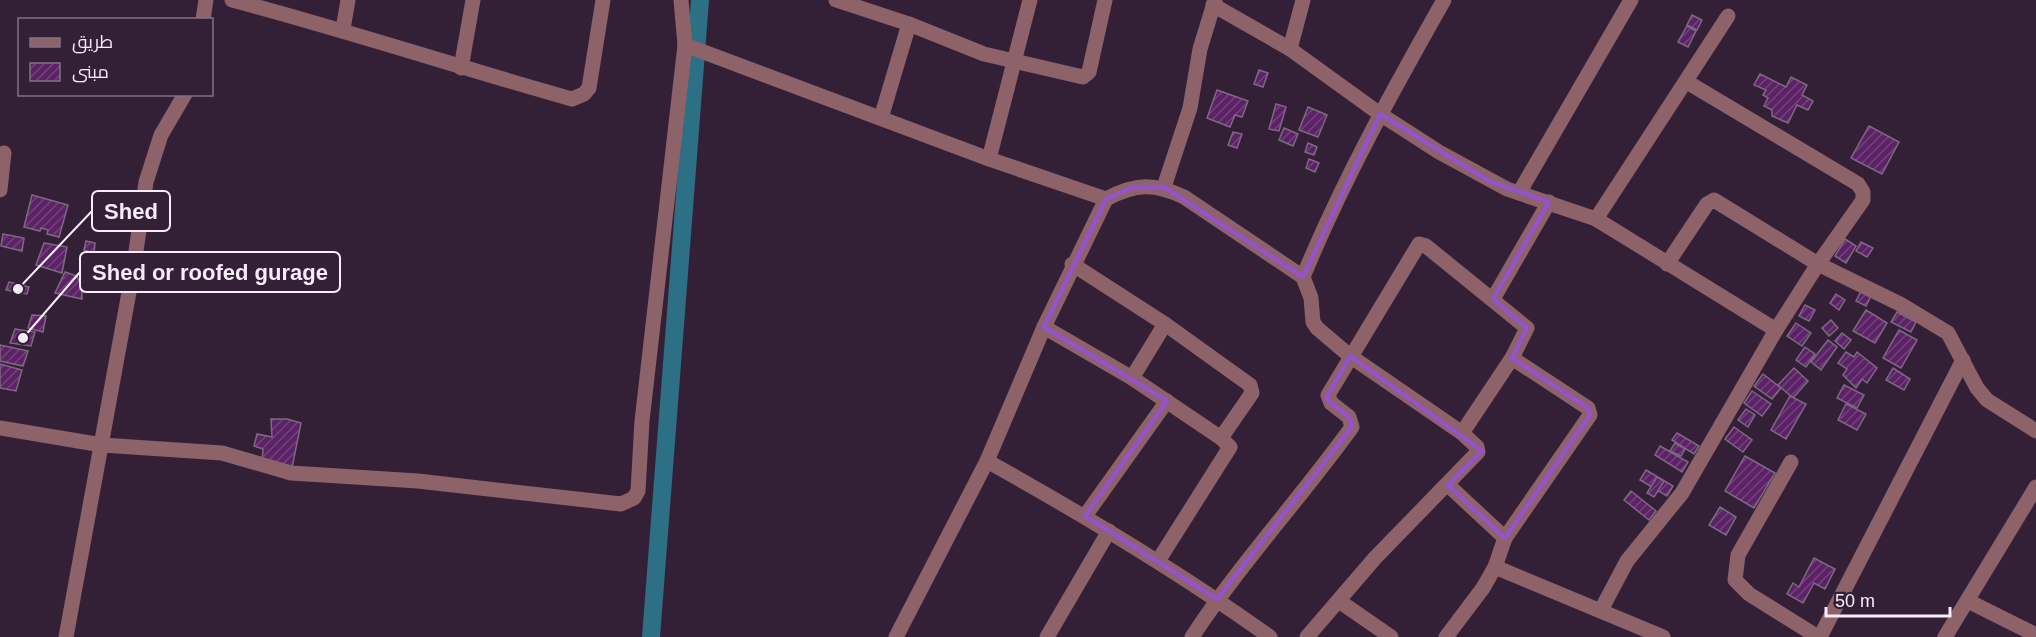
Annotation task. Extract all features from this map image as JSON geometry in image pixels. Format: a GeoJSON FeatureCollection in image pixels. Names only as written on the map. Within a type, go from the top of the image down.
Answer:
{"type":"FeatureCollection","features":[{"type":"Feature","properties":{"kind":"street"},"geometry":{"type":"LineString","coordinates":[[204,18],[206,0]]}},
{"type":"Feature","properties":{"kind":"street"},"geometry":{"type":"LineString","coordinates":[[232,0],[343,29],[461,68],[572,99],[584,94],[591,82],[603,0]]}},
{"type":"Feature","properties":{"kind":"street"},"geometry":{"type":"LineString","coordinates":[[343,29],[348,0]]}},
{"type":"Feature","properties":{"kind":"street"},"geometry":{"type":"LineString","coordinates":[[461,68],[472,0]]}},
{"type":"Feature","properties":{"kind":"street"},"geometry":{"type":"LineString","coordinates":[[0,428],[102,445],[222,453],[291,473],[418,481],[621,504],[634,498],[638,490],[642,422],[685,45],[681,0]]}},
{"type":"Feature","properties":{"kind":"street"},"geometry":{"type":"LineString","coordinates":[[836,0],[909,24],[984,54],[1086,76],[1089,72],[1105,0]]}},
{"type":"Feature","properties":{"kind":"street"},"geometry":{"type":"LineString","coordinates":[[989,159],[1016,62],[1030,0]]}},
{"type":"Feature","properties":{"kind":"street"},"geometry":{"type":"LineString","coordinates":[[1290,49],[1303,0]]}},
{"type":"Feature","properties":{"kind":"street"},"geometry":{"type":"LineString","coordinates":[[1303,277],[1344,185],[1380,114],[1444,0]]}},
{"type":"Feature","properties":{"kind":"street"},"geometry":{"type":"LineString","coordinates":[[1519,193],[1631,0]]}},
{"type":"Feature","properties":{"kind":"street"},"geometry":{"type":"LineString","coordinates":[[1164,187],[1190,108],[1200,49],[1214,2],[1290,49],[1380,114],[1453,160],[1519,193],[1596,219],[1776,330]]}},
{"type":"Feature","properties":{"kind":"street"},"geometry":{"type":"LineString","coordinates":[[1596,219],[1728,16]]}},
{"type":"Feature","properties":{"kind":"street"},"geometry":{"type":"LineString","coordinates":[[881,118],[909,24]]}},
{"type":"Feature","properties":{"kind":"street"},"geometry":{"type":"LineString","coordinates":[[685,45],[989,159],[1106,199]]}},
{"type":"Feature","properties":{"kind":"street"},"geometry":{"type":"LineString","coordinates":[[1600,610],[1627,561],[1682,493],[1776,330],[1818,264],[1863,200],[1863,192],[1858,184],[1687,82]]}},
{"type":"Feature","properties":{"kind":"street"},"geometry":{"type":"LineString","coordinates":[[66,637],[134,265],[146,182],[161,135],[184,96]]}},
{"type":"Feature","properties":{"kind":"street"},"geometry":{"type":"LineString","coordinates":[[0,190],[4,153]]}},
{"type":"Feature","properties":{"kind":"street"},"geometry":{"type":"LineString","coordinates":[[896,637],[987,461],[1072,264],[1106,199],[1131,188],[1164,187],[1185,197],[1303,277],[1311,298],[1314,325],[1350,356],[1462,434],[1477,447],[1478,452],[1400,532],[1307,637]]}},
{"type":"Feature","properties":{"kind":"street"},"geometry":{"type":"LineString","coordinates":[[1667,264],[1707,204],[1714,200],[1818,264],[1900,304],[1948,333],[1977,388],[1987,400],[2036,431]]}},
{"type":"Feature","properties":{"kind":"street"},"geometry":{"type":"LineString","coordinates":[[1493,299],[1549,202]]}},
{"type":"Feature","properties":{"kind":"street"},"geometry":{"type":"LineString","coordinates":[[1192,637],[1217,599],[1312,482],[1352,427],[1349,417],[1328,399],[1350,356],[1419,244],[1426,246],[1527,328],[1512,358],[1462,434]]}},
{"type":"Feature","properties":{"kind":"street"},"geometry":{"type":"LineString","coordinates":[[1072,264],[1165,324],[1252,389],[1221,438]]}},
{"type":"Feature","properties":{"kind":"street"},"geometry":{"type":"LineString","coordinates":[[1132,378],[1165,324]]}},
{"type":"Feature","properties":{"kind":"street"},"geometry":{"type":"LineString","coordinates":[[1044,327],[1132,378],[1228,444],[1230,452],[1158,561]]}},
{"type":"Feature","properties":{"kind":"street"},"geometry":{"type":"LineString","coordinates":[[1446,637],[1495,567],[1505,538],[1590,415],[1588,408],[1512,358]]}},
{"type":"Feature","properties":{"kind":"street"},"geometry":{"type":"LineString","coordinates":[[1791,462],[1738,555],[1735,580],[1749,594],[1819,637],[1963,360]]}},
{"type":"Feature","properties":{"kind":"street"},"geometry":{"type":"LineString","coordinates":[[1085,516],[1167,401]]}},
{"type":"Feature","properties":{"kind":"street"},"geometry":{"type":"LineString","coordinates":[[987,461],[1085,516],[1158,561],[1270,637]]}},
{"type":"Feature","properties":{"kind":"street"},"geometry":{"type":"LineString","coordinates":[[1448,485],[1505,538]]}},
{"type":"Feature","properties":{"kind":"street"},"geometry":{"type":"LineString","coordinates":[[1945,637],[2036,487]]}},
{"type":"Feature","properties":{"kind":"street"},"geometry":{"type":"LineString","coordinates":[[1047,637],[1109,531]]}},
{"type":"Feature","properties":{"kind":"street"},"geometry":{"type":"LineString","coordinates":[[1495,567],[1663,637]]}},
{"type":"Feature","properties":{"kind":"street"},"geometry":{"type":"LineString","coordinates":[[1339,601],[1391,637]]}},
{"type":"Feature","properties":{"kind":"street"},"geometry":{"type":"LineString","coordinates":[[1968,601],[2036,635]]}},
{"type":"Feature","properties":{"kind":"highlighted area"},"geometry":{"type":"Polygon","coordinates":[[[1380,114],[1489,181],[1549,202],[1493,299],[1527,328],[1512,358],[1588,408],[1590,415],[1505,538],[1448,485],[1482,451],[1350,356],[1326,399],[1349,417],[1352,427],[1217,599],[1085,516],[1167,401],[1044,327],[1106,199],[1131,188],[1164,187],[1303,277],[1380,114]]]}},
{"type":"Feature","properties":{"kind":"building"},"geometry":{"type":"Polygon","coordinates":[[[1692,15],[1702,20],[1697,30],[1687,25],[1692,15]]]}},
{"type":"Feature","properties":{"kind":"building"},"geometry":{"type":"Polygon","coordinates":[[[1687,26],[1696,31],[1688,47],[1678,42],[1687,26]]]}},
{"type":"Feature","properties":{"kind":"building"},"geometry":{"type":"Polygon","coordinates":[[[1259,70],[1268,73],[1263,87],[1254,84],[1259,70]]]}},
{"type":"Feature","properties":{"kind":"building"},"geometry":{"type":"Polygon","coordinates":[[[1760,74],[1786,87],[1791,77],[1807,85],[1802,95],[1813,101],[1808,110],[1797,105],[1788,123],[1772,116],[1772,110],[1764,106],[1768,98],[1763,95],[1766,90],[1754,85],[1760,74]]]}},
{"type":"Feature","properties":{"kind":"building"},"geometry":{"type":"Polygon","coordinates":[[[1217,90],[1248,101],[1242,117],[1235,115],[1230,127],[1207,118],[1217,90]]]}},
{"type":"Feature","properties":{"kind":"building"},"geometry":{"type":"Polygon","coordinates":[[[1276,104],[1286,107],[1279,131],[1269,129],[1276,104]]]}},
{"type":"Feature","properties":{"kind":"building"},"geometry":{"type":"Polygon","coordinates":[[[1308,107],[1327,115],[1318,137],[1299,130],[1308,107]]]}},
{"type":"Feature","properties":{"kind":"building"},"geometry":{"type":"Polygon","coordinates":[[[1869,126],[1899,142],[1882,174],[1851,158],[1869,126]]]}},
{"type":"Feature","properties":{"kind":"building"},"geometry":{"type":"Polygon","coordinates":[[[1284,128],[1298,134],[1293,146],[1279,140],[1284,128]]]}},
{"type":"Feature","properties":{"kind":"building"},"geometry":{"type":"Polygon","coordinates":[[[1233,132],[1242,134],[1237,148],[1228,145],[1233,132]]]}},
{"type":"Feature","properties":{"kind":"building"},"geometry":{"type":"Polygon","coordinates":[[[1308,143],[1317,147],[1314,155],[1305,152],[1308,143]]]}},
{"type":"Feature","properties":{"kind":"building"},"geometry":{"type":"Polygon","coordinates":[[[1309,159],[1319,163],[1315,172],[1306,168],[1309,159]]]}},
{"type":"Feature","properties":{"kind":"building"},"geometry":{"type":"Polygon","coordinates":[[[32,195],[68,205],[59,237],[47,234],[48,230],[41,228],[40,231],[24,227],[32,195]]]}},
{"type":"Feature","properties":{"kind":"building"},"geometry":{"type":"Polygon","coordinates":[[[3,234],[24,238],[22,251],[1,246],[3,234]]]}},
{"type":"Feature","properties":{"kind":"building"},"geometry":{"type":"Polygon","coordinates":[[[1845,239],[1856,246],[1846,263],[1835,256],[1845,239]]]}},
{"type":"Feature","properties":{"kind":"building"},"geometry":{"type":"Polygon","coordinates":[[[86,241],[95,243],[94,253],[84,250],[86,241]]]}},
{"type":"Feature","properties":{"kind":"building"},"geometry":{"type":"Polygon","coordinates":[[[1861,242],[1873,248],[1867,257],[1856,251],[1861,242]]]}},
{"type":"Feature","properties":{"kind":"building"},"geometry":{"type":"Polygon","coordinates":[[[44,243],[67,247],[62,273],[36,265],[44,243]]]}},
{"type":"Feature","properties":{"kind":"building"},"geometry":{"type":"Polygon","coordinates":[[[65,272],[77,276],[82,289],[82,299],[55,293],[65,272]]]}},
{"type":"Feature","properties":{"kind":"building"},"geometry":{"type":"Polygon","coordinates":[[[9,282],[29,287],[27,294],[6,290],[9,282]]]}},
{"type":"Feature","properties":{"kind":"building"},"geometry":{"type":"Polygon","coordinates":[[[1861,291],[1871,296],[1866,306],[1856,301],[1861,291]]]}},
{"type":"Feature","properties":{"kind":"building"},"geometry":{"type":"Polygon","coordinates":[[[1836,294],[1845,300],[1839,310],[1830,303],[1836,294]]]}},
{"type":"Feature","properties":{"kind":"building"},"geometry":{"type":"Polygon","coordinates":[[[1805,305],[1815,310],[1809,321],[1799,316],[1805,305]]]}},
{"type":"Feature","properties":{"kind":"building"},"geometry":{"type":"Polygon","coordinates":[[[1866,310],[1887,323],[1875,343],[1853,331],[1866,310]]]}},
{"type":"Feature","properties":{"kind":"building"},"geometry":{"type":"Polygon","coordinates":[[[1897,312],[1916,322],[1911,332],[1891,322],[1897,312]]]}},
{"type":"Feature","properties":{"kind":"building"},"geometry":{"type":"Polygon","coordinates":[[[32,315],[46,316],[43,332],[28,328],[32,315]]]}},
{"type":"Feature","properties":{"kind":"building"},"geometry":{"type":"Polygon","coordinates":[[[1831,320],[1838,328],[1829,336],[1822,328],[1831,320]]]}},
{"type":"Feature","properties":{"kind":"building"},"geometry":{"type":"Polygon","coordinates":[[[1796,323],[1811,333],[1802,346],[1787,336],[1796,323]]]}},
{"type":"Feature","properties":{"kind":"building"},"geometry":{"type":"Polygon","coordinates":[[[15,329],[35,332],[31,346],[10,343],[15,329]]]}},
{"type":"Feature","properties":{"kind":"building"},"geometry":{"type":"Polygon","coordinates":[[[1899,330],[1917,340],[1901,368],[1883,358],[1899,330]]]}},
{"type":"Feature","properties":{"kind":"building"},"geometry":{"type":"Polygon","coordinates":[[[1842,333],[1851,340],[1844,349],[1835,341],[1842,333]]]}},
{"type":"Feature","properties":{"kind":"building"},"geometry":{"type":"Polygon","coordinates":[[[1828,340],[1837,347],[1821,370],[1811,362],[1828,340]]]}},
{"type":"Feature","properties":{"kind":"building"},"geometry":{"type":"Polygon","coordinates":[[[0,345],[28,351],[23,366],[0,361],[0,345]]]}},
{"type":"Feature","properties":{"kind":"building"},"geometry":{"type":"Polygon","coordinates":[[[1805,347],[1815,354],[1806,367],[1796,360],[1805,347]]]}},
{"type":"Feature","properties":{"kind":"building"},"geometry":{"type":"Polygon","coordinates":[[[1846,352],[1854,357],[1857,352],[1877,368],[1867,383],[1862,379],[1856,388],[1843,375],[1847,369],[1838,363],[1846,352]]]}},
{"type":"Feature","properties":{"kind":"building"},"geometry":{"type":"Polygon","coordinates":[[[0,364],[22,370],[16,391],[0,388],[0,364]]]}},
{"type":"Feature","properties":{"kind":"building"},"geometry":{"type":"Polygon","coordinates":[[[1794,368],[1808,381],[1793,398],[1778,385],[1794,368]]]}},
{"type":"Feature","properties":{"kind":"building"},"geometry":{"type":"Polygon","coordinates":[[[1893,368],[1910,379],[1904,390],[1886,380],[1893,368]]]}},
{"type":"Feature","properties":{"kind":"building"},"geometry":{"type":"Polygon","coordinates":[[[1763,374],[1781,388],[1772,399],[1754,386],[1763,374]]]}},
{"type":"Feature","properties":{"kind":"building"},"geometry":{"type":"Polygon","coordinates":[[[1844,385],[1864,395],[1857,408],[1837,398],[1844,385]]]}},
{"type":"Feature","properties":{"kind":"building"},"geometry":{"type":"Polygon","coordinates":[[[1752,391],[1771,404],[1762,416],[1744,403],[1752,391]]]}},
{"type":"Feature","properties":{"kind":"building"},"geometry":{"type":"Polygon","coordinates":[[[1790,396],[1806,404],[1786,439],[1771,430],[1790,396]]]}},
{"type":"Feature","properties":{"kind":"building"},"geometry":{"type":"Polygon","coordinates":[[[1846,404],[1866,414],[1857,430],[1838,420],[1846,404]]]}},
{"type":"Feature","properties":{"kind":"building"},"geometry":{"type":"Polygon","coordinates":[[[1746,409],[1755,415],[1748,427],[1738,420],[1746,409]]]}},
{"type":"Feature","properties":{"kind":"building"},"geometry":{"type":"Polygon","coordinates":[[[271,419],[287,419],[301,423],[292,468],[262,463],[263,449],[254,446],[257,434],[272,437],[271,419]]]}},
{"type":"Feature","properties":{"kind":"building"},"geometry":{"type":"Polygon","coordinates":[[[1734,427],[1752,440],[1743,452],[1725,439],[1734,427]]]}},
{"type":"Feature","properties":{"kind":"building"},"geometry":{"type":"Polygon","coordinates":[[[1677,433],[1699,446],[1694,454],[1672,440],[1677,433]]]}},
{"type":"Feature","properties":{"kind":"building"},"geometry":{"type":"Polygon","coordinates":[[[1675,443],[1685,449],[1681,456],[1670,451],[1675,443]]]}},
{"type":"Feature","properties":{"kind":"building"},"geometry":{"type":"Polygon","coordinates":[[[1660,446],[1688,462],[1682,472],[1655,455],[1660,446]]]}},
{"type":"Feature","properties":{"kind":"building"},"geometry":{"type":"Polygon","coordinates":[[[1745,456],[1775,473],[1754,508],[1725,491],[1745,456]]]}},
{"type":"Feature","properties":{"kind":"building"},"geometry":{"type":"Polygon","coordinates":[[[1646,470],[1673,486],[1667,496],[1640,480],[1646,470]]]}},
{"type":"Feature","properties":{"kind":"building"},"geometry":{"type":"Polygon","coordinates":[[[1657,477],[1664,481],[1654,497],[1647,493],[1657,477]]]}},
{"type":"Feature","properties":{"kind":"building"},"geometry":{"type":"Polygon","coordinates":[[[1631,491],[1656,511],[1649,520],[1624,500],[1631,491]]]}},
{"type":"Feature","properties":{"kind":"building"},"geometry":{"type":"Polygon","coordinates":[[[1720,507],[1736,517],[1726,535],[1709,525],[1720,507]]]}},
{"type":"Feature","properties":{"kind":"building"},"geometry":{"type":"Polygon","coordinates":[[[1814,558],[1835,569],[1825,589],[1814,583],[1803,603],[1787,594],[1793,583],[1799,587],[1814,558]]]}},
{"type":"Feature","properties":{"kind":"waterway"},"geometry":{"type":"LineString","coordinates":[[651,637],[700,0]]}},
{"type":"Feature","properties":{"kind":"place","name":"Shed"},"geometry":{"type":"Point","coordinates":[18,289]}},
{"type":"Feature","properties":{"kind":"place","name":"Shed or roofed gurage"},"geometry":{"type":"Point","coordinates":[23,338]}}]}
